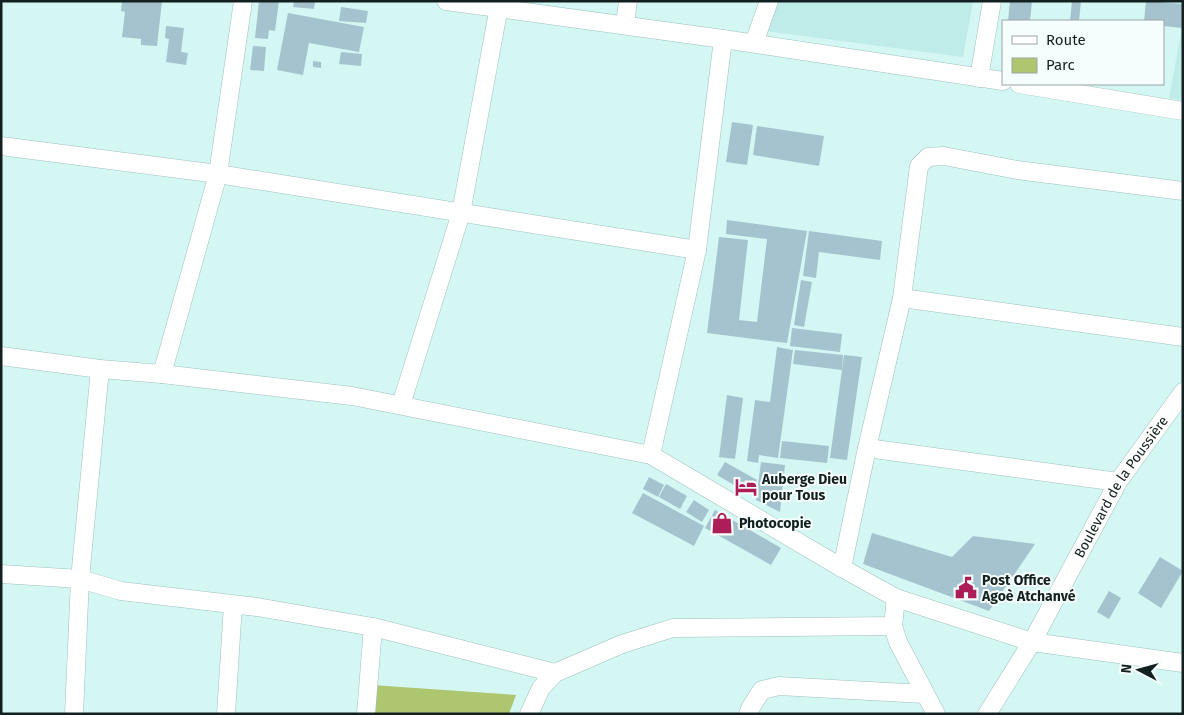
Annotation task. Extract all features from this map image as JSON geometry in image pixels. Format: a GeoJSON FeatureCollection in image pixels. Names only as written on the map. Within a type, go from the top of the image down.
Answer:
{"type":"FeatureCollection","features":[{"type":"Feature","properties":{"kind":"street"},"geometry":{"type":"LineString","coordinates":[[162,374],[218,174],[243,1]]}},
{"type":"Feature","properties":{"kind":"street"},"geometry":{"type":"LineString","coordinates":[[446,1],[499,4],[625,25],[1002,81]]}},
{"type":"Feature","properties":{"kind":"street"},"geometry":{"type":"LineString","coordinates":[[625,25],[628,1]]}},
{"type":"Feature","properties":{"kind":"street"},"geometry":{"type":"LineString","coordinates":[[754,43],[769,1]]}},
{"type":"Feature","properties":{"kind":"street"},"geometry":{"type":"LineString","coordinates":[[979,78],[992,1]]}},
{"type":"Feature","properties":{"kind":"street"},"geometry":{"type":"LineString","coordinates":[[401,404],[461,213],[499,4]]}},
{"type":"Feature","properties":{"kind":"street"},"geometry":{"type":"LineString","coordinates":[[652,455],[697,250],[723,39]]}},
{"type":"Feature","properties":{"kind":"street"},"geometry":{"type":"LineString","coordinates":[[1025,85],[1183,111]]}},
{"type":"Feature","properties":{"kind":"street"},"geometry":{"type":"LineString","coordinates":[[1,146],[218,174],[697,250]]}},
{"type":"Feature","properties":{"kind":"street"},"geometry":{"type":"LineString","coordinates":[[842,568],[867,448],[902,298],[919,166],[928,157],[944,156],[1017,170],[1183,191]]}},
{"type":"Feature","properties":{"kind":"street"},"geometry":{"type":"LineString","coordinates":[[902,298],[1183,337]]}},
{"type":"Feature","properties":{"kind":"street"},"geometry":{"type":"LineString","coordinates":[[1,356],[352,396],[401,404],[652,455],[896,598],[1032,642],[1183,663]]}},
{"type":"Feature","properties":{"kind":"street"},"geometry":{"type":"LineString","coordinates":[[74,714],[80,579],[100,368]]}},
{"type":"Feature","properties":{"kind":"street","name":"Boulevard de la Poussière"},"geometry":{"type":"LineString","coordinates":[[987,714],[1032,642],[1118,482],[1183,392]]}},
{"type":"Feature","properties":{"kind":"street"},"geometry":{"type":"LineString","coordinates":[[867,448],[1118,482]]}},
{"type":"Feature","properties":{"kind":"street"},"geometry":{"type":"LineString","coordinates":[[1,574],[80,579],[121,591],[233,604],[373,627],[555,673]]}},
{"type":"Feature","properties":{"kind":"street"},"geometry":{"type":"LineString","coordinates":[[896,598],[893,626],[898,642],[936,714]]}},
{"type":"Feature","properties":{"kind":"street"},"geometry":{"type":"LineString","coordinates":[[226,714],[233,604]]}},
{"type":"Feature","properties":{"kind":"street"},"geometry":{"type":"LineString","coordinates":[[529,714],[541,688],[555,673],[622,644],[673,628],[893,626]]}},
{"type":"Feature","properties":{"kind":"street"},"geometry":{"type":"LineString","coordinates":[[366,714],[373,627]]}},
{"type":"Feature","properties":{"kind":"street"},"geometry":{"type":"LineString","coordinates":[[748,714],[762,690],[779,686],[924,694]]}},
{"type":"Feature","properties":{"kind":"shaded area"},"geometry":{"type":"Polygon","coordinates":[[[775,1],[973,1],[963,57],[765,31],[775,1]]]}},
{"type":"Feature","properties":{"kind":"shaded area"},"geometry":{"type":"Polygon","coordinates":[[[1183,28],[1183,100],[1169,98],[1183,28]]]}},
{"type":"Feature","properties":{"kind":"green space"},"geometry":{"type":"Polygon","coordinates":[[[372,685],[516,695],[509,714],[371,714],[372,685]]]}},
{"type":"Feature","properties":{"kind":"building"},"geometry":{"type":"Polygon","coordinates":[[[122,1],[162,1],[157,46],[141,45],[141,39],[122,37],[125,12],[121,11],[122,1]]]}},
{"type":"Feature","properties":{"kind":"building"},"geometry":{"type":"Polygon","coordinates":[[[259,1],[279,1],[275,31],[269,30],[268,39],[255,38],[259,1]]]}},
{"type":"Feature","properties":{"kind":"building"},"geometry":{"type":"Polygon","coordinates":[[[294,1],[315,2],[314,9],[293,7],[294,1]]]}},
{"type":"Feature","properties":{"kind":"building"},"geometry":{"type":"Polygon","coordinates":[[[1010,1],[1032,1],[1030,20],[1008,20],[1010,1]]]}},
{"type":"Feature","properties":{"kind":"building"},"geometry":{"type":"Polygon","coordinates":[[[1072,1],[1081,1],[1079,20],[1070,20],[1072,1]]]}},
{"type":"Feature","properties":{"kind":"building"},"geometry":{"type":"Polygon","coordinates":[[[1146,1],[1183,4],[1182,28],[1164,26],[1164,20],[1144,20],[1146,1]]]}},
{"type":"Feature","properties":{"kind":"building"},"geometry":{"type":"Polygon","coordinates":[[[341,7],[368,11],[366,23],[339,21],[341,7]]]}},
{"type":"Feature","properties":{"kind":"building"},"geometry":{"type":"Polygon","coordinates":[[[288,13],[364,27],[359,52],[309,43],[303,75],[277,70],[288,13]]]}},
{"type":"Feature","properties":{"kind":"building"},"geometry":{"type":"Polygon","coordinates":[[[166,26],[184,28],[181,52],[188,53],[186,65],[166,62],[169,39],[165,38],[166,26]]]}},
{"type":"Feature","properties":{"kind":"building"},"geometry":{"type":"Polygon","coordinates":[[[253,46],[266,47],[264,71],[250,70],[253,46]]]}},
{"type":"Feature","properties":{"kind":"building"},"geometry":{"type":"Polygon","coordinates":[[[341,52],[362,54],[361,66],[339,64],[341,52]]]}},
{"type":"Feature","properties":{"kind":"building"},"geometry":{"type":"Polygon","coordinates":[[[313,61],[321,62],[321,68],[313,67],[313,61]]]}},
{"type":"Feature","properties":{"kind":"building"},"geometry":{"type":"Polygon","coordinates":[[[732,122],[753,125],[747,165],[726,162],[732,122]]]}},
{"type":"Feature","properties":{"kind":"building"},"geometry":{"type":"Polygon","coordinates":[[[757,126],[824,136],[819,166],[753,155],[757,126]]]}},
{"type":"Feature","properties":{"kind":"building"},"geometry":{"type":"Polygon","coordinates":[[[727,220],[807,231],[787,343],[707,333],[719,237],[748,240],[739,320],[757,322],[767,239],[726,234],[727,220]]]}},
{"type":"Feature","properties":{"kind":"building"},"geometry":{"type":"Polygon","coordinates":[[[809,231],[882,241],[880,260],[819,252],[816,278],[803,276],[809,231]]]}},
{"type":"Feature","properties":{"kind":"building"},"geometry":{"type":"Polygon","coordinates":[[[801,280],[812,282],[804,327],[794,325],[801,280]]]}},
{"type":"Feature","properties":{"kind":"building"},"geometry":{"type":"Polygon","coordinates":[[[792,328],[842,334],[840,352],[790,346],[792,328]]]}},
{"type":"Feature","properties":{"kind":"building"},"geometry":{"type":"Polygon","coordinates":[[[777,347],[793,350],[778,458],[759,455],[758,463],[747,461],[755,400],[770,402],[777,347]]]}},
{"type":"Feature","properties":{"kind":"building"},"geometry":{"type":"Polygon","coordinates":[[[795,350],[843,355],[842,370],[793,364],[795,350]]]}},
{"type":"Feature","properties":{"kind":"building"},"geometry":{"type":"Polygon","coordinates":[[[844,355],[862,357],[847,460],[830,458],[844,355]]]}},
{"type":"Feature","properties":{"kind":"building"},"geometry":{"type":"Polygon","coordinates":[[[727,395],[743,398],[735,459],[719,457],[727,395]]]}},
{"type":"Feature","properties":{"kind":"building"},"geometry":{"type":"Polygon","coordinates":[[[782,441],[829,446],[827,463],[780,458],[782,441]]]}},
{"type":"Feature","properties":{"kind":"building"},"geometry":{"type":"Polygon","coordinates":[[[725,462],[757,480],[749,494],[717,475],[725,462]]]}},
{"type":"Feature","properties":{"kind":"building"},"geometry":{"type":"Polygon","coordinates":[[[761,462],[785,465],[780,512],[756,500],[761,462]]]}},
{"type":"Feature","properties":{"kind":"building"},"geometry":{"type":"Polygon","coordinates":[[[649,477],[664,485],[658,497],[643,489],[649,477]]]}},
{"type":"Feature","properties":{"kind":"building"},"geometry":{"type":"Polygon","coordinates":[[[666,484],[687,496],[680,509],[659,497],[666,484]]]}},
{"type":"Feature","properties":{"kind":"building"},"geometry":{"type":"Polygon","coordinates":[[[643,493],[704,526],[694,546],[632,513],[643,493]]]}},
{"type":"Feature","properties":{"kind":"building"},"geometry":{"type":"Polygon","coordinates":[[[694,500],[709,510],[702,522],[686,512],[694,500]]]}},
{"type":"Feature","properties":{"kind":"building"},"geometry":{"type":"Polygon","coordinates":[[[715,510],[781,548],[771,565],[705,528],[715,510]]]}},
{"type":"Feature","properties":{"kind":"building","name":"Post Office Agoè Atchanvé"},"geometry":{"type":"Polygon","coordinates":[[[872,533],[952,557],[973,536],[1035,544],[989,611],[863,564],[872,533]]]}},
{"type":"Feature","properties":{"kind":"building"},"geometry":{"type":"Polygon","coordinates":[[[1160,557],[1183,571],[1161,608],[1138,593],[1160,557]]]}},
{"type":"Feature","properties":{"kind":"building"},"geometry":{"type":"Polygon","coordinates":[[[1109,591],[1121,598],[1109,619],[1097,612],[1109,591]]]}},
{"type":"Feature","properties":{"kind":"place","name":"Auberge Dieu pour Tous"},"geometry":{"type":"Point","coordinates":[746,487]}},
{"type":"Feature","properties":{"kind":"place","name":"Photocopie"},"geometry":{"type":"Point","coordinates":[722,523]}},
{"type":"Feature","properties":{"kind":"place","name":"Post Office Agoè Atchanvé"},"geometry":{"type":"Point","coordinates":[966,588]}}]}
